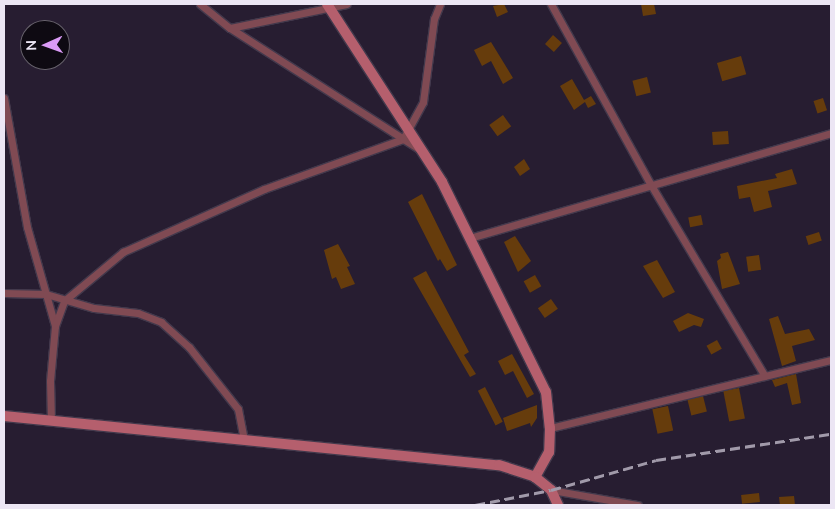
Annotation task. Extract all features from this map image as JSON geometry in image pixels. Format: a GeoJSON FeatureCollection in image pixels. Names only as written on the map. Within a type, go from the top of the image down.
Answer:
{"type":"FeatureCollection","features":[{"type":"Feature","properties":{"kind":"main road"},"geometry":{"type":"LineString","coordinates":[[328,6],[406,135],[422,151],[442,182],[546,392],[550,428],[549,452],[535,477]]}},
{"type":"Feature","properties":{"kind":"main road"},"geometry":{"type":"LineString","coordinates":[[4,416],[499,465],[535,477],[551,490],[558,505]]}},
{"type":"Feature","properties":{"kind":"street"},"geometry":{"type":"LineString","coordinates":[[200,4],[230,28],[406,135]]}},
{"type":"Feature","properties":{"kind":"street"},"geometry":{"type":"LineString","coordinates":[[230,28],[328,6],[347,4]]}},
{"type":"Feature","properties":{"kind":"street"},"geometry":{"type":"LineString","coordinates":[[52,421],[50,381],[55,326],[64,301],[122,252],[264,189],[406,135],[423,102],[434,19],[440,4]]}},
{"type":"Feature","properties":{"kind":"street"},"geometry":{"type":"LineString","coordinates":[[551,4],[651,185],[765,376]]}},
{"type":"Feature","properties":{"kind":"street"},"geometry":{"type":"LineString","coordinates":[[4,98],[27,228],[55,326]]}},
{"type":"Feature","properties":{"kind":"street"},"geometry":{"type":"LineString","coordinates":[[470,238],[831,133]]}},
{"type":"Feature","properties":{"kind":"street"},"geometry":{"type":"LineString","coordinates":[[4,293],[46,294],[64,301],[94,308],[138,313],[161,322],[189,347],[238,409],[244,440]]}},
{"type":"Feature","properties":{"kind":"street"},"geometry":{"type":"LineString","coordinates":[[550,428],[831,360]]}},
{"type":"Feature","properties":{"kind":"street"},"geometry":{"type":"LineString","coordinates":[[551,490],[638,505]]}},
{"type":"Feature","properties":{"kind":"building"},"geometry":{"type":"Polygon","coordinates":[[[504,4],[508,12],[497,17],[493,6],[504,4]]]}},
{"type":"Feature","properties":{"kind":"building"},"geometry":{"type":"Polygon","coordinates":[[[641,4],[654,4],[656,14],[643,16],[641,4]]]}},
{"type":"Feature","properties":{"kind":"building"},"geometry":{"type":"Polygon","coordinates":[[[553,35],[562,43],[554,52],[545,44],[553,35]]]}},
{"type":"Feature","properties":{"kind":"building"},"geometry":{"type":"Polygon","coordinates":[[[491,42],[513,78],[503,84],[491,61],[482,66],[474,50],[491,42]]]}},
{"type":"Feature","properties":{"kind":"building"},"geometry":{"type":"Polygon","coordinates":[[[741,56],[746,74],[722,81],[717,63],[741,56]]]}},
{"type":"Feature","properties":{"kind":"building"},"geometry":{"type":"Polygon","coordinates":[[[647,77],[651,93],[636,96],[632,81],[647,77]]]}},
{"type":"Feature","properties":{"kind":"building"},"geometry":{"type":"Polygon","coordinates":[[[572,79],[584,100],[591,96],[596,104],[588,108],[585,102],[574,110],[560,86],[572,79]]]}},
{"type":"Feature","properties":{"kind":"building"},"geometry":{"type":"Polygon","coordinates":[[[823,98],[827,110],[818,113],[813,101],[823,98]]]}},
{"type":"Feature","properties":{"kind":"building"},"geometry":{"type":"Polygon","coordinates":[[[503,115],[511,126],[497,136],[489,125],[503,115]]]}},
{"type":"Feature","properties":{"kind":"building"},"geometry":{"type":"Polygon","coordinates":[[[728,131],[729,144],[713,145],[712,132],[728,131]]]}},
{"type":"Feature","properties":{"kind":"building"},"geometry":{"type":"Polygon","coordinates":[[[524,159],[530,169],[520,176],[514,167],[524,159]]]}},
{"type":"Feature","properties":{"kind":"building"},"geometry":{"type":"Polygon","coordinates":[[[792,169],[797,184],[768,191],[772,207],[754,212],[750,197],[739,199],[737,186],[777,178],[775,174],[792,169]]]}},
{"type":"Feature","properties":{"kind":"building"},"geometry":{"type":"Polygon","coordinates":[[[422,194],[457,265],[447,271],[440,259],[438,261],[408,202],[422,194]]]}},
{"type":"Feature","properties":{"kind":"building"},"geometry":{"type":"Polygon","coordinates":[[[701,215],[703,225],[690,227],[688,217],[701,215]]]}},
{"type":"Feature","properties":{"kind":"building"},"geometry":{"type":"Polygon","coordinates":[[[819,232],[822,241],[808,245],[806,236],[819,232]]]}},
{"type":"Feature","properties":{"kind":"building"},"geometry":{"type":"Polygon","coordinates":[[[515,236],[531,261],[518,272],[504,242],[515,236]]]}},
{"type":"Feature","properties":{"kind":"building"},"geometry":{"type":"Polygon","coordinates":[[[338,244],[350,266],[347,267],[355,284],[341,289],[336,277],[332,279],[324,250],[338,244]]]}},
{"type":"Feature","properties":{"kind":"building"},"geometry":{"type":"Polygon","coordinates":[[[728,252],[740,284],[722,289],[717,261],[721,258],[720,254],[728,252]]]}},
{"type":"Feature","properties":{"kind":"building"},"geometry":{"type":"Polygon","coordinates":[[[759,255],[761,270],[748,272],[746,257],[759,255]]]}},
{"type":"Feature","properties":{"kind":"building"},"geometry":{"type":"Polygon","coordinates":[[[657,260],[675,292],[663,298],[643,266],[657,260]]]}},
{"type":"Feature","properties":{"kind":"building"},"geometry":{"type":"Polygon","coordinates":[[[426,271],[469,352],[464,355],[476,374],[470,377],[413,278],[426,271]]]}},
{"type":"Feature","properties":{"kind":"building"},"geometry":{"type":"Polygon","coordinates":[[[535,275],[541,286],[530,293],[524,281],[535,275]]]}},
{"type":"Feature","properties":{"kind":"building"},"geometry":{"type":"Polygon","coordinates":[[[551,299],[558,309],[545,318],[538,308],[551,299]]]}},
{"type":"Feature","properties":{"kind":"building"},"geometry":{"type":"Polygon","coordinates":[[[688,313],[704,319],[701,327],[694,325],[679,332],[673,321],[688,313]]]}},
{"type":"Feature","properties":{"kind":"building"},"geometry":{"type":"Polygon","coordinates":[[[778,316],[785,334],[809,329],[815,340],[792,346],[796,361],[782,366],[769,319],[778,316]]]}},
{"type":"Feature","properties":{"kind":"building"},"geometry":{"type":"Polygon","coordinates":[[[717,340],[722,349],[711,355],[707,346],[717,340]]]}},
{"type":"Feature","properties":{"kind":"building"},"geometry":{"type":"Polygon","coordinates":[[[512,354],[534,394],[527,398],[513,371],[505,375],[498,361],[512,354]]]}},
{"type":"Feature","properties":{"kind":"building"},"geometry":{"type":"Polygon","coordinates":[[[796,374],[801,403],[792,405],[787,383],[775,387],[772,380],[796,374]]]}},
{"type":"Feature","properties":{"kind":"building"},"geometry":{"type":"Polygon","coordinates":[[[485,387],[503,422],[496,425],[478,391],[485,387]]]}},
{"type":"Feature","properties":{"kind":"building"},"geometry":{"type":"Polygon","coordinates":[[[739,388],[745,418],[729,421],[723,391],[739,388]]]}},
{"type":"Feature","properties":{"kind":"building"},"geometry":{"type":"Polygon","coordinates":[[[703,396],[707,412],[691,415],[687,400],[703,396]]]}},
{"type":"Feature","properties":{"kind":"building"},"geometry":{"type":"Polygon","coordinates":[[[537,405],[537,418],[531,427],[530,423],[507,431],[503,418],[537,405]]]}},
{"type":"Feature","properties":{"kind":"building"},"geometry":{"type":"Polygon","coordinates":[[[668,406],[673,430],[658,434],[652,409],[668,406]]]}},
{"type":"Feature","properties":{"kind":"building"},"geometry":{"type":"Polygon","coordinates":[[[759,493],[760,502],[742,504],[741,495],[759,493]]]}},
{"type":"Feature","properties":{"kind":"building"},"geometry":{"type":"Polygon","coordinates":[[[794,496],[795,505],[780,505],[779,497],[794,496]]]}},
{"type":"Feature","properties":{"kind":"railway"},"geometry":{"type":"LineString","coordinates":[[475,505],[551,490],[656,460],[831,434]]}}]}
